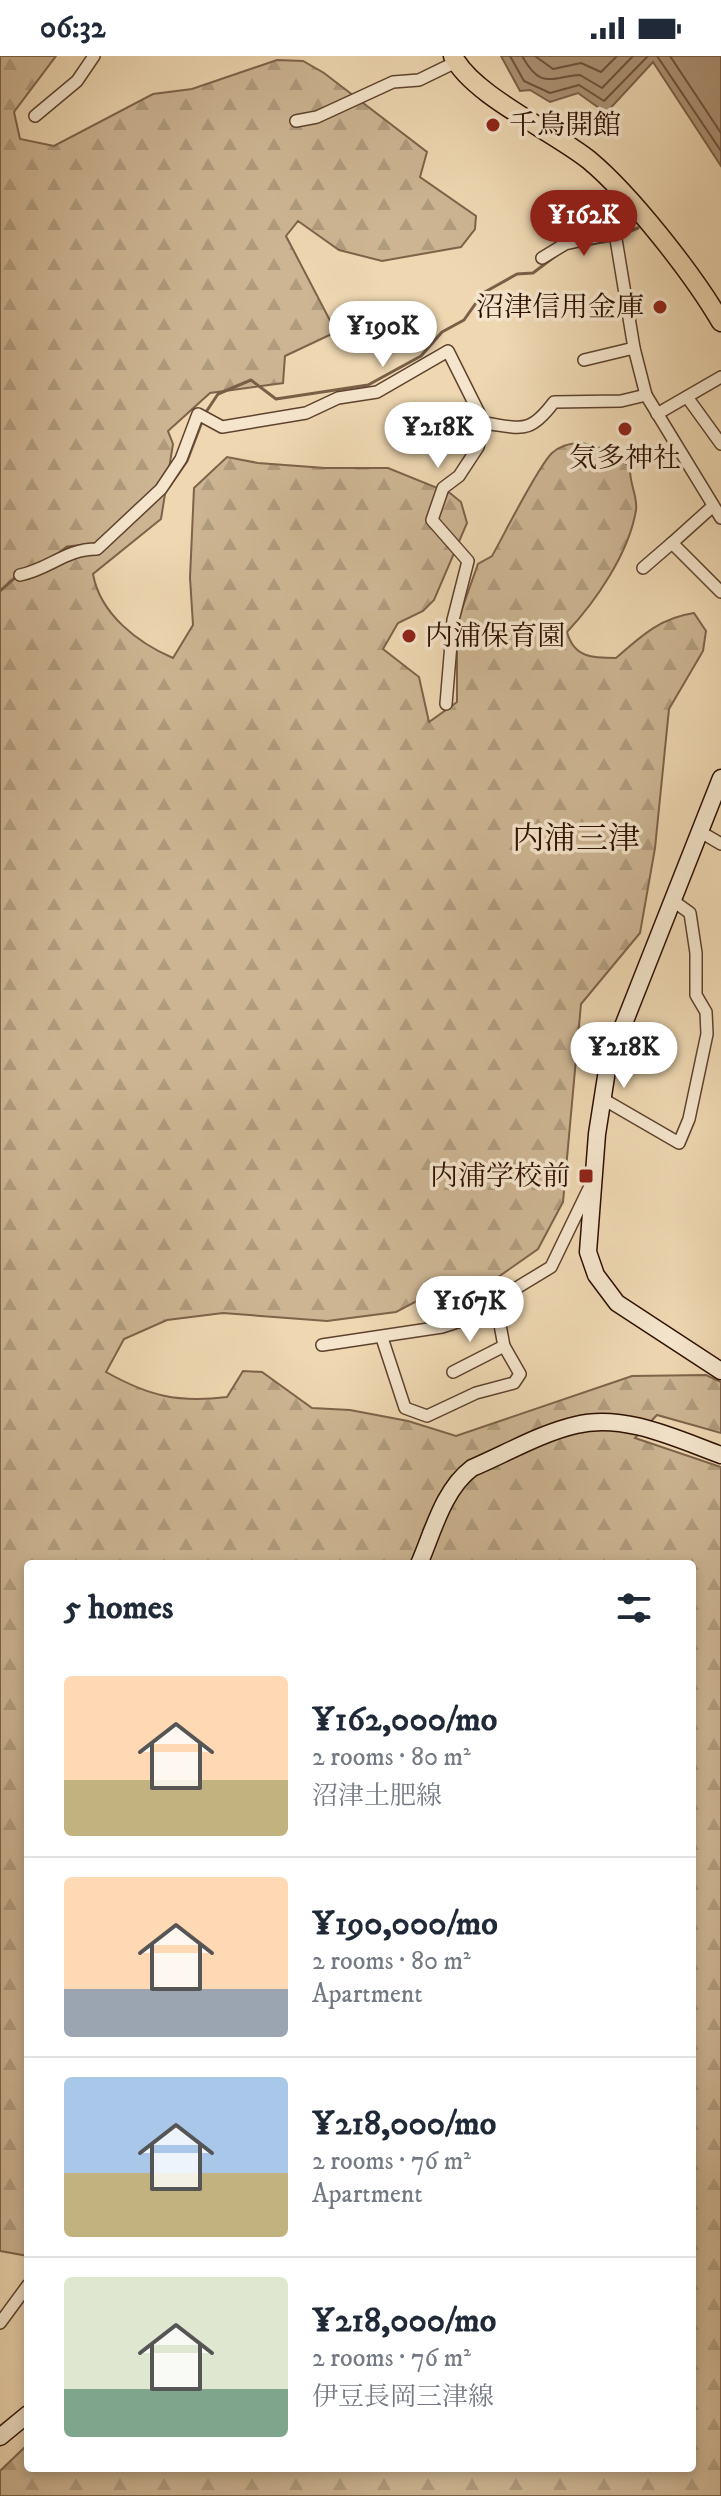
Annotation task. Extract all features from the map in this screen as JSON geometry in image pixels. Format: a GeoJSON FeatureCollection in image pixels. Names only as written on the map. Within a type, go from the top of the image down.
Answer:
{"type":"FeatureCollection","features":[{"type":"Feature","properties":{"kind":"main road"},"geometry":{"type":"LineString","coordinates":[[454,59],[472,81],[586,158],[615,185],[721,322]]}},
{"type":"Feature","properties":{"kind":"main road"},"geometry":{"type":"LineString","coordinates":[[721,778],[608,1064],[592,1182],[588,1252],[606,1292],[617,1303],[721,1371]]}},
{"type":"Feature","properties":{"kind":"main road"},"geometry":{"type":"LineString","coordinates":[[421,1560],[449,1493],[461,1476],[472,1468],[577,1425],[615,1423],[640,1428],[721,1455]]}},
{"type":"Feature","properties":{"kind":"main road"},"geometry":{"type":"LineString","coordinates":[[0,2437],[24,2417]]}},
{"type":"Feature","properties":{"kind":"street"},"geometry":{"type":"LineString","coordinates":[[35,116],[77,81],[94,56]]}},
{"type":"Feature","properties":{"kind":"street"},"geometry":{"type":"LineString","coordinates":[[296,121],[317,117],[393,82],[419,80],[454,59]]}},
{"type":"Feature","properties":{"kind":"street"},"geometry":{"type":"LineString","coordinates":[[615,185],[615,233],[634,348],[646,395],[721,518]]}},
{"type":"Feature","properties":{"kind":"street"},"geometry":{"type":"LineString","coordinates":[[542,258],[565,244],[615,233]]}},
{"type":"Feature","properties":{"kind":"street"},"geometry":{"type":"LineString","coordinates":[[584,360],[634,348]]}},
{"type":"Feature","properties":{"kind":"street"},"geometry":{"type":"LineString","coordinates":[[20,575],[42,571],[77,549],[97,549],[161,489],[181,459],[203,415],[222,427],[306,413],[338,398],[377,392],[423,360],[448,351],[484,423],[478,447],[459,476],[443,488],[432,520],[468,561],[453,620],[446,704]]}},
{"type":"Feature","properties":{"kind":"street"},"geometry":{"type":"LineString","coordinates":[[657,414],[721,377]]}},
{"type":"Feature","properties":{"kind":"street"},"geometry":{"type":"LineString","coordinates":[[484,423],[528,429],[539,422],[554,402],[621,401],[646,395]]}},
{"type":"Feature","properties":{"kind":"street"},"geometry":{"type":"LineString","coordinates":[[687,397],[721,444]]}},
{"type":"Feature","properties":{"kind":"street"},"geometry":{"type":"LineString","coordinates":[[643,568],[712,507]]}},
{"type":"Feature","properties":{"kind":"street"},"geometry":{"type":"LineString","coordinates":[[672,543],[721,592]]}},
{"type":"Feature","properties":{"kind":"street"},"geometry":{"type":"LineString","coordinates":[[699,831],[721,844]]}},
{"type":"Feature","properties":{"kind":"street"},"geometry":{"type":"LineString","coordinates":[[603,1099],[679,1143],[689,1119],[697,1065],[707,1034],[706,1012],[696,995],[696,953],[690,913],[672,900]]}},
{"type":"Feature","properties":{"kind":"street"},"geometry":{"type":"LineString","coordinates":[[322,1345],[442,1327],[497,1309],[518,1287],[551,1267],[592,1182]]}},
{"type":"Feature","properties":{"kind":"street"},"geometry":{"type":"LineString","coordinates":[[382,1338],[405,1408],[427,1416],[476,1393],[514,1383],[520,1374],[504,1346],[497,1309]]}},
{"type":"Feature","properties":{"kind":"street"},"geometry":{"type":"LineString","coordinates":[[453,1372],[504,1346]]}},
{"type":"Feature","properties":{"kind":"street"},"geometry":{"type":"LineString","coordinates":[[0,2323],[24,2290]]}},
{"type":"Feature","properties":{"kind":"green space"},"geometry":{"type":"Polygon","coordinates":[[[0,56],[56,56],[14,112],[20,139],[54,146],[153,94],[192,89],[277,60],[303,61],[324,73],[427,152],[420,177],[476,216],[475,229],[461,247],[382,261],[339,250],[298,221],[286,236],[336,332],[285,356],[283,383],[210,393],[168,431],[173,444],[161,519],[93,574],[112,614],[134,635],[173,658],[193,625],[190,578],[194,488],[227,457],[258,463],[325,468],[388,468],[450,493],[461,502],[467,523],[434,600],[423,611],[398,623],[383,649],[419,677],[429,722],[457,702],[457,623],[478,564],[492,556],[552,453],[561,447],[582,443],[613,454],[630,467],[636,510],[619,559],[600,591],[567,632],[570,641],[586,655],[616,658],[661,624],[694,613],[706,631],[703,651],[669,709],[655,848],[640,933],[581,1004],[563,1202],[538,1249],[494,1280],[455,1281],[396,1312],[327,1321],[223,1313],[167,1320],[124,1339],[106,1372],[150,1392],[193,1399],[227,1397],[243,1371],[262,1372],[312,1408],[350,1410],[408,1421],[456,1436],[632,1376],[706,1375],[721,1382],[721,1433],[657,1415],[635,1438],[721,1467],[721,2496],[0,2496],[0,2471],[24,2448],[24,2472],[696,2472],[696,1560],[24,1560],[24,2255],[0,2251],[0,56]]]}},
{"type":"Feature","properties":{"kind":"water"},"geometry":{"type":"Polygon","coordinates":[[[501,56],[721,56],[721,166],[653,62],[606,113],[578,93],[550,102],[530,90],[520,91],[501,56]]]}},
{"type":"Feature","properties":{"kind":"waterway"},"geometry":{"type":"LineString","coordinates":[[621,235],[638,228]]}},
{"type":"Feature","properties":{"kind":"waterway"},"geometry":{"type":"LineString","coordinates":[[579,246],[609,241]]}},
{"type":"Feature","properties":{"kind":"waterway"},"geometry":{"type":"LineString","coordinates":[[206,412],[218,394],[251,380],[276,399],[368,385],[421,356],[442,332],[464,320],[483,293],[517,274],[533,273],[558,254]]}},
{"type":"Feature","properties":{"kind":"waterway"},"geometry":{"type":"LineString","coordinates":[[169,487],[187,461],[203,419]]}},
{"type":"Feature","properties":{"kind":"waterway"},"geometry":{"type":"LineString","coordinates":[[58,554],[67,547],[95,544]]}},
{"type":"Feature","properties":{"kind":"waterway"},"geometry":{"type":"LineString","coordinates":[[0,591],[18,575]]}},
{"type":"Feature","properties":{"kind":"place","name":"千鳥開館"},"geometry":{"type":"Point","coordinates":[493,125]}},
{"type":"Feature","properties":{"kind":"place","name":"沼津信用金庫"},"geometry":{"type":"Point","coordinates":[660,307]}},
{"type":"Feature","properties":{"kind":"place","name":"気多神社"},"geometry":{"type":"Point","coordinates":[625,429]}},
{"type":"Feature","properties":{"kind":"place","name":"内浦保育園"},"geometry":{"type":"Point","coordinates":[409,636]}},
{"type":"Feature","properties":{"kind":"place","name":"内浦学校前"},"geometry":{"type":"Point","coordinates":[586,1176]}},
{"type":"Feature","properties":{"kind":"district","name":"内浦三津"},"geometry":{"type":"Point","coordinates":[576,840]}}]}
